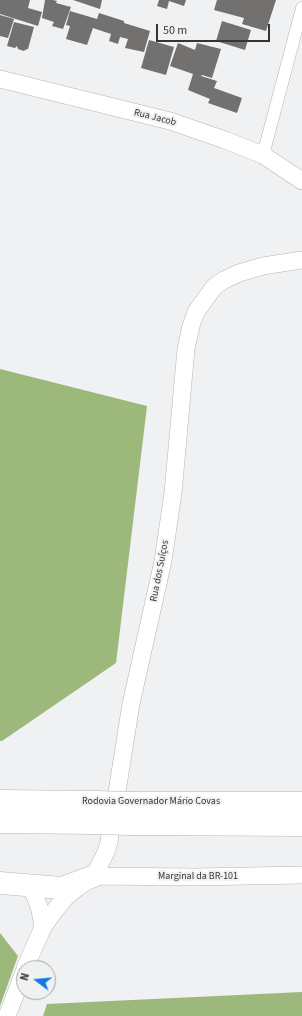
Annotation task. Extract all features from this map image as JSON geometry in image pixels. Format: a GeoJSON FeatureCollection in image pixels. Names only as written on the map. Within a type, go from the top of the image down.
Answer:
{"type":"FeatureCollection","features":[{"type":"Feature","properties":{"kind":"highway","name":"Rodovia Governador Mário Covas"},"geometry":{"type":"LineString","coordinates":[[0,801],[96,802],[131,813],[302,825]]}},
{"type":"Feature","properties":{"kind":"highway","name":"Rodovia Governador Mário Covas"},"geometry":{"type":"LineString","coordinates":[[0,822],[92,823],[131,813],[302,803]]}},
{"type":"Feature","properties":{"kind":"highway"},"geometry":{"type":"LineString","coordinates":[[0,883],[62,888],[94,876]]}},
{"type":"Feature","properties":{"kind":"main road","name":"Rua Jacob"},"geometry":{"type":"LineString","coordinates":[[0,78],[170,121],[263,155],[302,181]]}},
{"type":"Feature","properties":{"kind":"main road","name":"Rua dos Suíços"},"geometry":{"type":"LineString","coordinates":[[29,960],[43,927],[65,898],[94,876],[106,852],[109,842],[131,704],[163,561],[173,493],[186,349],[196,312],[214,287],[224,280],[239,273],[263,266],[302,260]]}},
{"type":"Feature","properties":{"kind":"main road","name":"Marginal da BR-101"},"geometry":{"type":"LineString","coordinates":[[94,876],[194,878],[302,875]]}},
{"type":"Feature","properties":{"kind":"main road"},"geometry":{"type":"LineString","coordinates":[[29,886],[35,896],[40,910],[43,927]]}},
{"type":"Feature","properties":{"kind":"main road"},"geometry":{"type":"LineString","coordinates":[[7,1016],[16,993]]}},
{"type":"Feature","properties":{"kind":"street"},"geometry":{"type":"LineString","coordinates":[[263,155],[302,8]]}},
{"type":"Feature","properties":{"kind":"green space"},"geometry":{"type":"Polygon","coordinates":[[[0,369],[147,406],[116,663],[2,741],[0,741],[0,369]]]}},
{"type":"Feature","properties":{"kind":"green space"},"geometry":{"type":"Polygon","coordinates":[[[0,933],[18,956],[0,1006],[0,933]]]}},
{"type":"Feature","properties":{"kind":"green space"},"geometry":{"type":"Polygon","coordinates":[[[302,992],[302,1016],[43,1016],[47,1004],[302,992]]]}},
{"type":"Feature","properties":{"kind":"building"},"geometry":{"type":"Polygon","coordinates":[[[0,0],[30,0],[28,8],[42,12],[38,26],[0,14],[0,0]]]}},
{"type":"Feature","properties":{"kind":"building"},"geometry":{"type":"Polygon","coordinates":[[[45,0],[57,1],[56,3],[71,7],[63,29],[52,26],[54,22],[42,18],[45,0]]]}},
{"type":"Feature","properties":{"kind":"building"},"geometry":{"type":"Polygon","coordinates":[[[73,0],[102,0],[100,9],[73,0]]]}},
{"type":"Feature","properties":{"kind":"building"},"geometry":{"type":"Polygon","coordinates":[[[159,0],[186,0],[184,6],[169,1],[167,9],[157,6],[159,0]]]}},
{"type":"Feature","properties":{"kind":"building"},"geometry":{"type":"Polygon","coordinates":[[[217,0],[276,0],[266,31],[242,24],[244,18],[214,10],[217,0]]]}},
{"type":"Feature","properties":{"kind":"building"},"geometry":{"type":"Polygon","coordinates":[[[70,11],[97,19],[99,13],[150,31],[144,52],[125,48],[128,39],[120,37],[118,44],[109,41],[111,34],[93,28],[87,45],[66,39],[70,26],[66,25],[70,11]]]}},
{"type":"Feature","properties":{"kind":"building"},"geometry":{"type":"Polygon","coordinates":[[[0,15],[14,19],[8,38],[0,36],[0,15]]]}},
{"type":"Feature","properties":{"kind":"building"},"geometry":{"type":"Polygon","coordinates":[[[222,21],[251,30],[245,50],[216,41],[222,21]]]}},
{"type":"Feature","properties":{"kind":"building"},"geometry":{"type":"Polygon","coordinates":[[[14,22],[34,27],[28,49],[24,51],[18,49],[17,46],[15,48],[7,46],[14,22]]]}},
{"type":"Feature","properties":{"kind":"building"},"geometry":{"type":"Polygon","coordinates":[[[149,40],[174,47],[166,75],[141,68],[149,40]]]}},
{"type":"Feature","properties":{"kind":"building"},"geometry":{"type":"Polygon","coordinates":[[[178,43],[195,50],[197,43],[221,49],[212,78],[201,76],[217,81],[214,88],[242,98],[237,113],[208,103],[210,99],[188,90],[193,74],[170,66],[178,43]]]}}]}
